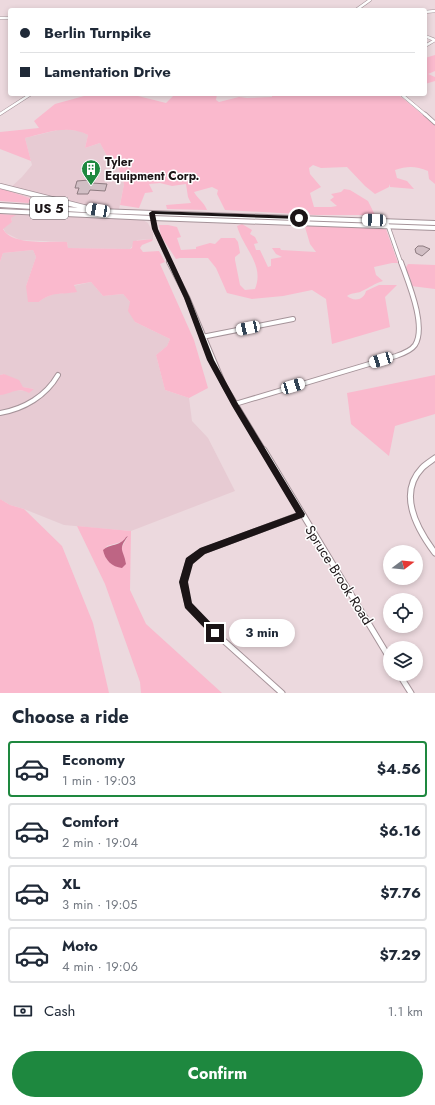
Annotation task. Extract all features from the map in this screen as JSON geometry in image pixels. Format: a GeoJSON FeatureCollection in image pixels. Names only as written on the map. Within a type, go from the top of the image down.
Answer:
{"type":"FeatureCollection","features":[{"type":"Feature","properties":{"kind":"highway","name":"US 5"},"geometry":{"type":"LineString","coordinates":[[0,205],[42,210],[387,224],[435,228]]}},
{"type":"Feature","properties":{"kind":"highway","name":"US 5"},"geometry":{"type":"LineString","coordinates":[[0,211],[98,210],[152,215]]}},
{"type":"Feature","properties":{"kind":"highway","name":"US 5"},"geometry":{"type":"LineString","coordinates":[[387,224],[435,223]]}},
{"type":"Feature","properties":{"kind":"street"},"geometry":{"type":"LineString","coordinates":[[359,8],[370,0]]}},
{"type":"Feature","properties":{"kind":"street"},"geometry":{"type":"LineString","coordinates":[[0,114],[7,111],[28,96]]}},
{"type":"Feature","properties":{"kind":"street"},"geometry":{"type":"LineString","coordinates":[[403,96],[435,123]]}},
{"type":"Feature","properties":{"kind":"street"},"geometry":{"type":"LineString","coordinates":[[0,186],[44,199],[42,210]]}},
{"type":"Feature","properties":{"kind":"street"},"geometry":{"type":"LineString","coordinates":[[38,197],[98,210]]}},
{"type":"Feature","properties":{"kind":"street","name":"Spruce Brook Road"},"geometry":{"type":"LineString","coordinates":[[152,215],[157,235],[187,298],[211,360],[234,404],[383,647]]}},
{"type":"Feature","properties":{"kind":"street"},"geometry":{"type":"LineString","coordinates":[[234,404],[396,356],[412,348],[416,344],[418,332],[415,304],[387,224]]}},
{"type":"Feature","properties":{"kind":"street"},"geometry":{"type":"LineString","coordinates":[[202,338],[293,319]]}},
{"type":"Feature","properties":{"kind":"street"},"geometry":{"type":"LineString","coordinates":[[0,413],[14,410],[29,402],[50,387],[58,375]]}},
{"type":"Feature","properties":{"kind":"street"},"geometry":{"type":"LineString","coordinates":[[435,458],[427,463],[415,476],[409,494],[412,514],[421,536],[435,553]]}},
{"type":"Feature","properties":{"kind":"street"},"geometry":{"type":"LineString","coordinates":[[282,693],[204,623],[188,605],[183,582],[189,561],[203,551],[302,514]]}},
{"type":"Feature","properties":{"kind":"street"},"geometry":{"type":"LineString","coordinates":[[404,681],[411,693]]}},
{"type":"Feature","properties":{"kind":"shaded area"},"geometry":{"type":"Polygon","coordinates":[[[435,55],[435,71],[428,74],[435,77],[435,81],[427,83],[427,57],[435,55]]]}},
{"type":"Feature","properties":{"kind":"shaded area"},"geometry":{"type":"Polygon","coordinates":[[[84,96],[138,96],[166,103],[173,96],[217,96],[216,100],[219,102],[239,97],[400,96],[435,125],[435,184],[429,179],[428,171],[415,167],[404,168],[395,170],[397,178],[407,181],[414,189],[390,187],[389,184],[389,187],[375,194],[347,167],[321,168],[313,165],[309,168],[310,174],[321,187],[310,193],[314,207],[337,206],[330,200],[334,197],[331,194],[341,192],[344,189],[350,190],[368,201],[375,215],[315,215],[225,210],[217,194],[218,190],[212,187],[194,192],[207,210],[167,209],[166,205],[191,203],[188,197],[186,184],[172,186],[160,183],[149,184],[153,192],[145,193],[139,208],[120,205],[124,184],[118,167],[109,160],[100,143],[85,148],[88,135],[72,130],[56,130],[25,138],[31,161],[0,149],[0,132],[39,128],[34,121],[55,104],[84,96]]]}},
{"type":"Feature","properties":{"kind":"shaded area"},"geometry":{"type":"Polygon","coordinates":[[[62,129],[80,131],[88,135],[85,148],[100,143],[109,160],[118,167],[124,184],[117,219],[143,220],[148,223],[153,233],[153,239],[137,240],[130,249],[68,248],[67,242],[20,240],[6,233],[3,228],[12,222],[11,218],[32,199],[7,191],[32,165],[25,138],[62,129]]]}},
{"type":"Feature","properties":{"kind":"shaded area"},"geometry":{"type":"Polygon","coordinates":[[[0,188],[32,199],[28,203],[0,201],[0,188]]]}},
{"type":"Feature","properties":{"kind":"shaded area"},"geometry":{"type":"Polygon","coordinates":[[[0,214],[16,215],[11,218],[12,222],[3,229],[14,238],[32,242],[67,242],[68,248],[130,249],[132,248],[133,241],[153,239],[152,241],[142,245],[140,248],[143,252],[159,251],[165,262],[160,264],[194,340],[208,388],[189,398],[165,390],[156,355],[167,346],[170,339],[135,322],[128,311],[130,302],[123,294],[103,296],[91,282],[74,285],[77,292],[48,296],[39,302],[28,302],[26,286],[36,257],[33,250],[3,253],[0,262],[0,214]]]}},
{"type":"Feature","properties":{"kind":"shaded area"},"geometry":{"type":"Polygon","coordinates":[[[242,224],[252,230],[250,234],[255,237],[258,243],[254,244],[256,250],[260,250],[268,267],[271,266],[271,259],[282,257],[276,254],[272,248],[316,252],[310,244],[305,227],[308,225],[386,229],[398,263],[374,267],[376,275],[383,281],[360,292],[347,296],[353,299],[358,299],[365,294],[366,291],[379,285],[397,285],[385,297],[390,327],[332,344],[326,299],[312,290],[283,296],[252,299],[227,293],[216,268],[208,258],[176,259],[161,236],[159,225],[177,227],[181,237],[177,238],[181,250],[196,249],[196,247],[210,243],[215,244],[221,238],[235,238],[238,242],[240,253],[235,257],[235,260],[240,285],[245,290],[255,289],[257,272],[255,264],[237,226],[242,224]]]}},
{"type":"Feature","properties":{"kind":"shaded area"},"geometry":{"type":"Polygon","coordinates":[[[33,250],[36,257],[26,286],[39,302],[54,294],[76,292],[73,286],[91,282],[103,296],[123,294],[130,302],[135,322],[170,339],[167,346],[156,355],[165,390],[189,398],[192,421],[208,438],[235,491],[131,531],[64,525],[10,505],[0,499],[0,395],[15,390],[25,391],[34,389],[23,387],[4,374],[0,375],[0,262],[3,253],[33,250]]]}},
{"type":"Feature","properties":{"kind":"shaded area"},"geometry":{"type":"Polygon","coordinates":[[[408,264],[435,265],[435,289],[411,286],[410,277],[405,269],[408,264]]]}},
{"type":"Feature","properties":{"kind":"shaded area"},"geometry":{"type":"Polygon","coordinates":[[[4,374],[19,380],[23,387],[34,389],[29,393],[18,390],[0,395],[0,375],[4,374]]]}},
{"type":"Feature","properties":{"kind":"shaded area"},"geometry":{"type":"Polygon","coordinates":[[[435,375],[435,414],[395,426],[389,456],[351,424],[347,393],[435,375]]]}},
{"type":"Feature","properties":{"kind":"shaded area"},"geometry":{"type":"Polygon","coordinates":[[[0,499],[10,505],[24,509],[62,546],[93,623],[109,693],[0,693],[0,499]]]}},
{"type":"Feature","properties":{"kind":"shaded area"},"geometry":{"type":"Polygon","coordinates":[[[77,526],[131,531],[130,590],[146,624],[222,693],[141,693],[140,682],[105,584],[77,526]],[[128,536],[121,542],[107,546],[104,550],[107,560],[124,557],[121,549],[128,536]]]}},
{"type":"Feature","properties":{"kind":"shaded area"},"geometry":{"type":"Polygon","coordinates":[[[128,536],[122,547],[126,564],[122,568],[112,565],[107,560],[103,550],[119,543],[128,536]]]}},
{"type":"Feature","properties":{"kind":"building","name":"Tyler Equipment Corp."},"geometry":{"type":"Polygon","coordinates":[[[77,181],[93,181],[92,183],[107,184],[105,191],[90,190],[88,194],[77,194],[79,188],[75,188],[77,181]]]}},
{"type":"Feature","properties":{"kind":"building"},"geometry":{"type":"Polygon","coordinates":[[[418,246],[423,246],[430,249],[422,256],[416,253],[415,249],[418,246]]]}},
{"type":"Feature","properties":{"kind":"place","name":"Tyler Equipment Corp."},"geometry":{"type":"Point","coordinates":[91,186]}},
{"type":"Feature","properties":{"kind":"route"},"geometry":{"type":"LineString","coordinates":[[215,633],[188,605],[183,582],[189,561],[203,551],[302,514],[234,404],[211,360],[187,298],[155,229],[152,213],[299,218]]}}]}
